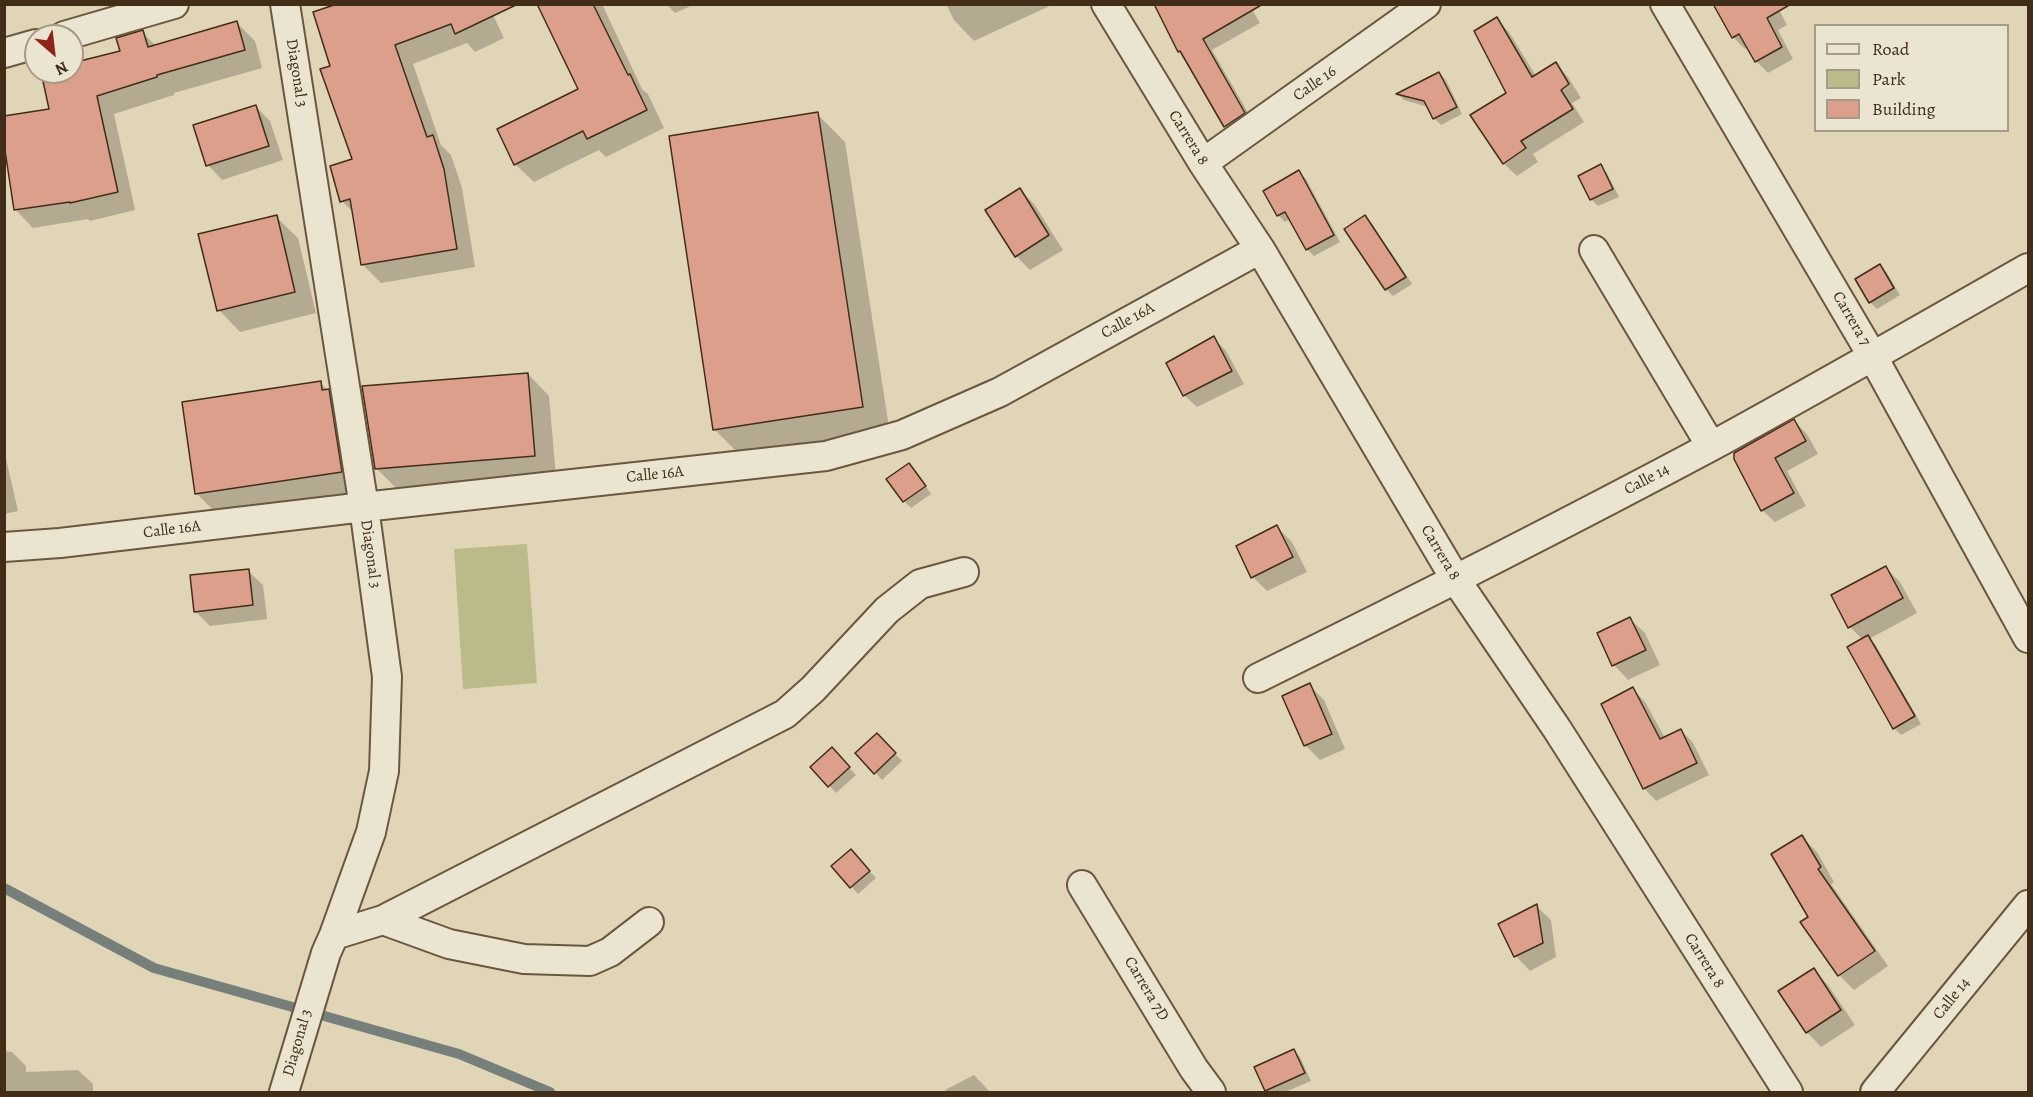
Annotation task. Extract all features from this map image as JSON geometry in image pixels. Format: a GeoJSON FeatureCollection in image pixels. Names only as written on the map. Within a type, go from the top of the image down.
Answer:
{"type":"FeatureCollection","features":[{"type":"Feature","properties":{"kind":"street"},"geometry":{"type":"LineString","coordinates":[[84,30],[174,4]]}},
{"type":"Feature","properties":{"kind":"street","name":"Diagonal 3"},"geometry":{"type":"LineString","coordinates":[[284,1092],[330,944],[371,832],[384,771],[387,677],[364,507],[285,4]]}},
{"type":"Feature","properties":{"kind":"street","name":"Carrera 8"},"geometry":{"type":"LineString","coordinates":[[1106,4],[1203,163],[1260,249],[1456,580],[1557,729],[1788,1092]]}},
{"type":"Feature","properties":{"kind":"street","name":"Calle 16"},"geometry":{"type":"LineString","coordinates":[[1203,163],[1426,4]]}},
{"type":"Feature","properties":{"kind":"street","name":"Carrera 7"},"geometry":{"type":"LineString","coordinates":[[1665,4],[1873,357],[2028,638]]}},
{"type":"Feature","properties":{"kind":"street"},"geometry":{"type":"LineString","coordinates":[[4,53],[24,47]]}},
{"type":"Feature","properties":{"kind":"street","name":"Calle 16A"},"geometry":{"type":"LineString","coordinates":[[4,547],[60,543],[826,456],[902,435],[1000,392],[1260,249]]}},
{"type":"Feature","properties":{"kind":"street"},"geometry":{"type":"LineString","coordinates":[[1594,250],[1711,446]]}},
{"type":"Feature","properties":{"kind":"street","name":"Calle 14"},"geometry":{"type":"LineString","coordinates":[[1258,678],[1456,580],[1711,446],[2028,268]]}},
{"type":"Feature","properties":{"kind":"street"},"geometry":{"type":"LineString","coordinates":[[330,944],[383,920],[785,714],[813,689],[887,610],[920,584],[964,572]]}},
{"type":"Feature","properties":{"kind":"street","name":"Carrera 7D"},"geometry":{"type":"LineString","coordinates":[[1082,885],[1194,1069],[1211,1092]]}},
{"type":"Feature","properties":{"kind":"street","name":"Calle 14"},"geometry":{"type":"LineString","coordinates":[[1875,1092],[2028,905]]}},
{"type":"Feature","properties":{"kind":"street"},"geometry":{"type":"LineString","coordinates":[[383,920],[448,944],[524,959],[590,961],[610,952],[649,922]]}},
{"type":"Feature","properties":{"kind":"green space"},"geometry":{"type":"Polygon","coordinates":[[[527,544],[537,683],[463,689],[454,549],[527,544]]]}},
{"type":"Feature","properties":{"kind":"building"},"geometry":{"type":"Polygon","coordinates":[[[337,4],[518,4],[455,34],[451,24],[395,45],[427,137],[433,135],[444,169],[457,249],[361,265],[350,199],[340,202],[330,166],[352,159],[320,69],[330,66],[313,12],[337,4]]]}},
{"type":"Feature","properties":{"kind":"building"},"geometry":{"type":"Polygon","coordinates":[[[537,4],[593,4],[647,110],[587,139],[583,131],[514,165],[497,129],[578,89],[537,4]]]}},
{"type":"Feature","properties":{"kind":"building"},"geometry":{"type":"Polygon","coordinates":[[[1154,4],[1263,4],[1203,39],[1245,113],[1224,127],[1180,51],[1178,52],[1154,4]]]}},
{"type":"Feature","properties":{"kind":"building"},"geometry":{"type":"Polygon","coordinates":[[[1713,4],[1791,4],[1767,18],[1782,47],[1755,62],[1739,34],[1732,38],[1713,4]]]}},
{"type":"Feature","properties":{"kind":"building"},"geometry":{"type":"Polygon","coordinates":[[[1497,17],[1532,77],[1556,62],[1569,84],[1561,90],[1573,109],[1521,141],[1526,148],[1503,164],[1470,115],[1506,93],[1474,31],[1497,17]]]}},
{"type":"Feature","properties":{"kind":"building"},"geometry":{"type":"Polygon","coordinates":[[[237,21],[245,50],[157,75],[157,77],[97,96],[118,192],[70,203],[14,210],[4,144],[4,116],[49,109],[44,84],[84,84],[84,60],[120,51],[116,38],[143,30],[148,47],[237,21]]]}},
{"type":"Feature","properties":{"kind":"building"},"geometry":{"type":"Polygon","coordinates":[[[1439,72],[1457,107],[1433,119],[1424,101],[1396,94],[1439,72]]]}},
{"type":"Feature","properties":{"kind":"building"},"geometry":{"type":"Polygon","coordinates":[[[256,105],[269,146],[206,166],[193,125],[256,105]]]}},
{"type":"Feature","properties":{"kind":"building"},"geometry":{"type":"Polygon","coordinates":[[[818,112],[863,407],[713,430],[669,136],[818,112]]]}},
{"type":"Feature","properties":{"kind":"building"},"geometry":{"type":"Polygon","coordinates":[[[1601,164],[1613,189],[1590,200],[1578,176],[1601,164]]]}},
{"type":"Feature","properties":{"kind":"building"},"geometry":{"type":"Polygon","coordinates":[[[1299,170],[1334,235],[1306,250],[1285,212],[1277,216],[1263,191],[1299,170]]]}},
{"type":"Feature","properties":{"kind":"building"},"geometry":{"type":"Polygon","coordinates":[[[1020,188],[1049,235],[1015,257],[985,210],[1020,188]]]}},
{"type":"Feature","properties":{"kind":"building"},"geometry":{"type":"Polygon","coordinates":[[[277,215],[295,292],[217,311],[198,234],[277,215]]]}},
{"type":"Feature","properties":{"kind":"building"},"geometry":{"type":"Polygon","coordinates":[[[1365,215],[1406,277],[1385,290],[1344,229],[1365,215]]]}},
{"type":"Feature","properties":{"kind":"building"},"geometry":{"type":"Polygon","coordinates":[[[1880,264],[1894,288],[1869,303],[1855,279],[1880,264]]]}},
{"type":"Feature","properties":{"kind":"building"},"geometry":{"type":"Polygon","coordinates":[[[1214,336],[1232,371],[1183,396],[1166,363],[1214,336]]]}},
{"type":"Feature","properties":{"kind":"building"},"geometry":{"type":"Polygon","coordinates":[[[528,373],[535,456],[375,469],[362,386],[528,373]]]}},
{"type":"Feature","properties":{"kind":"building"},"geometry":{"type":"Polygon","coordinates":[[[321,381],[322,390],[329,389],[342,472],[195,494],[182,402],[321,381]]]}},
{"type":"Feature","properties":{"kind":"building"},"geometry":{"type":"Polygon","coordinates":[[[1794,419],[1806,441],[1775,458],[1794,493],[1761,511],[1734,459],[1734,453],[1794,419]]]}},
{"type":"Feature","properties":{"kind":"building"},"geometry":{"type":"Polygon","coordinates":[[[909,463],[926,486],[903,502],[886,479],[909,463]]]}},
{"type":"Feature","properties":{"kind":"building"},"geometry":{"type":"Polygon","coordinates":[[[1277,525],[1293,557],[1251,578],[1236,546],[1277,525]]]}},
{"type":"Feature","properties":{"kind":"building"},"geometry":{"type":"Polygon","coordinates":[[[1886,566],[1903,598],[1848,628],[1831,595],[1886,566]]]}},
{"type":"Feature","properties":{"kind":"building"},"geometry":{"type":"Polygon","coordinates":[[[249,569],[253,605],[194,612],[190,575],[249,569]]]}},
{"type":"Feature","properties":{"kind":"building"},"geometry":{"type":"Polygon","coordinates":[[[1630,617],[1646,650],[1612,666],[1597,633],[1630,617]]]}},
{"type":"Feature","properties":{"kind":"building"},"geometry":{"type":"Polygon","coordinates":[[[1868,635],[1915,716],[1893,729],[1847,647],[1868,635]]]}},
{"type":"Feature","properties":{"kind":"building"},"geometry":{"type":"Polygon","coordinates":[[[1310,683],[1332,734],[1304,746],[1282,696],[1310,683]]]}},
{"type":"Feature","properties":{"kind":"building"},"geometry":{"type":"Polygon","coordinates":[[[1633,687],[1660,739],[1681,729],[1697,763],[1643,789],[1601,704],[1633,687]]]}},
{"type":"Feature","properties":{"kind":"building"},"geometry":{"type":"Polygon","coordinates":[[[877,733],[896,753],[874,774],[855,753],[877,733]]]}},
{"type":"Feature","properties":{"kind":"building"},"geometry":{"type":"Polygon","coordinates":[[[832,747],[850,767],[828,787],[810,767],[832,747]]]}},
{"type":"Feature","properties":{"kind":"building"},"geometry":{"type":"Polygon","coordinates":[[[1802,835],[1821,867],[1818,869],[1875,951],[1838,976],[1800,922],[1808,917],[1771,854],[1802,835]]]}},
{"type":"Feature","properties":{"kind":"building"},"geometry":{"type":"Polygon","coordinates":[[[851,849],[870,871],[850,888],[831,866],[851,849]]]}},
{"type":"Feature","properties":{"kind":"building"},"geometry":{"type":"Polygon","coordinates":[[[1537,904],[1543,943],[1514,957],[1498,924],[1537,904]]]}},
{"type":"Feature","properties":{"kind":"building"},"geometry":{"type":"Polygon","coordinates":[[[1814,968],[1841,1010],[1806,1033],[1778,991],[1814,968]]]}},
{"type":"Feature","properties":{"kind":"building"},"geometry":{"type":"Polygon","coordinates":[[[1294,1049],[1305,1073],[1265,1091],[1254,1067],[1294,1049]]]}},
{"type":"Feature","properties":{"kind":"waterway"},"geometry":{"type":"LineString","coordinates":[[4,888],[154,968],[459,1054],[550,1092]]}}]}
